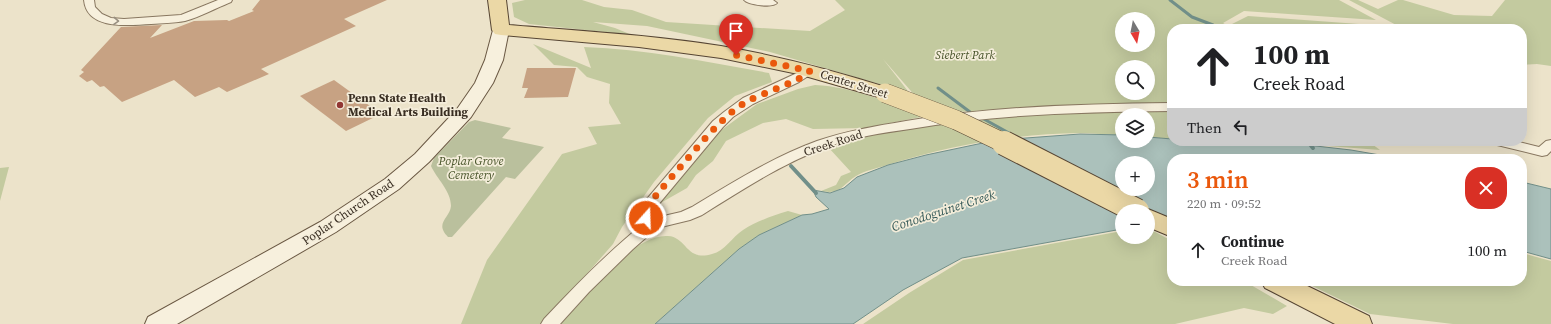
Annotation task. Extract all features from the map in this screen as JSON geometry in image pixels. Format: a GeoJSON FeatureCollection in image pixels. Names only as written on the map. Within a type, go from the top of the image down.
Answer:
{"type":"FeatureCollection","features":[{"type":"Feature","properties":{"kind":"main road"},"geometry":{"type":"LineString","coordinates":[[497,0],[501,30]]}},
{"type":"Feature","properties":{"kind":"main road","name":"Center Street"},"geometry":{"type":"LineString","coordinates":[[501,30],[690,47],[752,58],[810,71],[886,94],[956,120],[1123,204]]}},
{"type":"Feature","properties":{"kind":"main road"},"geometry":{"type":"LineString","coordinates":[[1155,220],[1167,226]]}},
{"type":"Feature","properties":{"kind":"main road"},"geometry":{"type":"LineString","coordinates":[[1284,286],[1360,324]]}},
{"type":"Feature","properties":{"kind":"street"},"geometry":{"type":"LineString","coordinates":[[89,0],[90,8],[98,16],[109,21],[124,22],[183,18],[227,0]]}},
{"type":"Feature","properties":{"kind":"street"},"geometry":{"type":"LineString","coordinates":[[749,0],[772,3]]}},
{"type":"Feature","properties":{"kind":"street","name":"Poplar Church Road"},"geometry":{"type":"LineString","coordinates":[[157,324],[328,227],[392,184],[422,158],[464,113],[484,83],[494,60],[501,30]]}},
{"type":"Feature","properties":{"kind":"street"},"geometry":{"type":"LineString","coordinates":[[652,224],[646,218],[646,210],[708,135],[729,114],[747,101],[797,80],[810,71]]}},
{"type":"Feature","properties":{"kind":"street","name":"Creek Road"},"geometry":{"type":"LineString","coordinates":[[550,324],[583,288],[627,245],[652,224],[685,216],[697,211],[791,157],[833,140],[866,132],[932,120],[975,115],[1060,109],[1167,107]]}},
{"type":"Feature","properties":{"kind":"street"},"geometry":{"type":"LineString","coordinates":[[1519,146],[1542,152],[1551,144]]}},
{"type":"Feature","properties":{"kind":"green space","name":"Siebert Park"},"geometry":{"type":"Polygon","coordinates":[[[525,0],[582,0],[604,7],[632,10],[666,22],[810,31],[845,10],[835,0],[1339,0],[1376,20],[1244,11],[1223,23],[1225,24],[1167,24],[1167,104],[1061,105],[958,112],[917,98],[883,59],[911,95],[896,89],[770,52],[647,26],[593,22],[615,28],[632,35],[529,24],[514,17],[512,3],[525,0]]]}},
{"type":"Feature","properties":{"kind":"green space","name":"Siebert Park"},"geometry":{"type":"Polygon","coordinates":[[[1349,0],[1358,0],[1378,9],[1398,0],[1403,0],[1454,15],[1492,16],[1505,0],[1551,0],[1551,66],[1537,64],[1527,65],[1527,24],[1394,24],[1349,0]]]}},
{"type":"Feature","properties":{"kind":"green space","name":"Siebert Park"},"geometry":{"type":"Polygon","coordinates":[[[1248,16],[1359,24],[1232,24],[1248,16]]]}},
{"type":"Feature","properties":{"kind":"green space"},"geometry":{"type":"Polygon","coordinates":[[[533,44],[591,68],[584,47],[630,50],[700,60],[769,73],[772,82],[735,96],[708,118],[654,182],[622,227],[613,244],[543,324],[461,324],[487,260],[562,154],[597,144],[588,127],[621,124],[609,103],[610,84],[587,77],[577,67],[554,65],[533,44]]]}},
{"type":"Feature","properties":{"kind":"green space"},"geometry":{"type":"Polygon","coordinates":[[[815,85],[829,86],[858,92],[926,116],[865,128],[813,129],[786,119],[763,123],[726,141],[713,161],[696,175],[687,188],[657,205],[716,134],[757,104],[798,89],[815,85]]]}},
{"type":"Feature","properties":{"kind":"green space"},"geometry":{"type":"Polygon","coordinates":[[[1155,110],[1167,110],[1167,139],[1155,138],[1155,110]]]}},
{"type":"Feature","properties":{"kind":"green space"},"geometry":{"type":"Polygon","coordinates":[[[1115,111],[1115,135],[1084,133],[1055,134],[1006,138],[958,146],[871,170],[856,176],[841,188],[833,192],[821,191],[836,185],[841,176],[851,172],[828,147],[870,136],[912,128],[998,117],[1115,111]]]}},
{"type":"Feature","properties":{"kind":"green space","name":"Poplar Grove Cemetery"},"geometry":{"type":"Polygon","coordinates":[[[475,120],[511,128],[502,138],[544,147],[515,179],[506,177],[452,237],[448,237],[442,228],[451,206],[449,195],[431,166],[434,158],[469,122],[475,120]]]}},
{"type":"Feature","properties":{"kind":"green space"},"geometry":{"type":"Polygon","coordinates":[[[1328,146],[1375,146],[1380,150],[1328,146]]]}},
{"type":"Feature","properties":{"kind":"green space"},"geometry":{"type":"Polygon","coordinates":[[[9,167],[0,201],[0,168],[9,167]]]}},
{"type":"Feature","properties":{"kind":"green space"},"geometry":{"type":"Polygon","coordinates":[[[788,211],[802,215],[759,235],[739,249],[655,324],[556,324],[592,285],[623,256],[639,245],[654,238],[668,236],[679,240],[697,255],[703,256],[712,254],[725,247],[739,233],[748,227],[788,211]]]}},
{"type":"Feature","properties":{"kind":"green space"},"geometry":{"type":"Polygon","coordinates":[[[1115,232],[1115,244],[1155,244],[1155,232],[1167,238],[1167,286],[1253,286],[1287,306],[1273,314],[1244,308],[1175,324],[863,324],[909,293],[963,260],[1115,232]]]}},
{"type":"Feature","properties":{"kind":"green space"},"geometry":{"type":"Polygon","coordinates":[[[1527,254],[1551,261],[1551,324],[1453,324],[1370,314],[1312,286],[1527,286],[1527,254]]]}},
{"type":"Feature","properties":{"kind":"water"},"geometry":{"type":"Polygon","coordinates":[[[1080,134],[1115,135],[1115,148],[1155,148],[1155,138],[1167,139],[1167,146],[1316,146],[1374,154],[1167,154],[1167,219],[1155,213],[1155,204],[1136,204],[1119,196],[1155,196],[1155,156],[1115,156],[1115,194],[999,140],[1080,134]]]}},
{"type":"Feature","properties":{"kind":"water","name":"Conodoguinet Creek"},"geometry":{"type":"Polygon","coordinates":[[[997,140],[1115,207],[1115,230],[962,258],[903,290],[853,324],[655,324],[739,249],[759,235],[802,215],[829,209],[816,197],[813,190],[830,193],[844,188],[857,177],[888,165],[926,155],[997,140]]]}},
{"type":"Feature","properties":{"kind":"water"},"geometry":{"type":"Polygon","coordinates":[[[1527,183],[1551,189],[1551,259],[1527,252],[1527,183]]]}},
{"type":"Feature","properties":{"kind":"building"},"geometry":{"type":"Polygon","coordinates":[[[260,0],[387,0],[344,19],[356,26],[261,69],[269,74],[227,92],[219,87],[195,97],[174,80],[122,102],[104,86],[100,87],[92,80],[87,82],[79,76],[84,72],[81,70],[121,27],[162,25],[150,38],[194,21],[229,21],[254,11],[252,10],[260,0]]]}},
{"type":"Feature","properties":{"kind":"building"},"geometry":{"type":"Polygon","coordinates":[[[527,68],[576,68],[568,97],[524,98],[528,88],[522,88],[527,68]]]}},
{"type":"Feature","properties":{"kind":"building","name":"Penn State Health Medical Arts Building"},"geometry":{"type":"Polygon","coordinates":[[[334,80],[381,114],[346,131],[300,96],[334,80]]]}},
{"type":"Feature","properties":{"kind":"waterway"},"geometry":{"type":"LineString","coordinates":[[1170,0],[1192,17],[1210,24]]}},
{"type":"Feature","properties":{"kind":"waterway"},"geometry":{"type":"LineString","coordinates":[[938,88],[970,112]]}},
{"type":"Feature","properties":{"kind":"waterway"},"geometry":{"type":"LineString","coordinates":[[982,118],[1009,133]]}},
{"type":"Feature","properties":{"kind":"waterway"},"geometry":{"type":"LineString","coordinates":[[791,166],[816,193]]}},
{"type":"Feature","properties":{"kind":"place","name":"Penn State Health Medical Arts Building"},"geometry":{"type":"Point","coordinates":[340,105]}},
{"type":"Feature","properties":{"kind":"route"},"geometry":{"type":"LineString","coordinates":[[646,218],[646,210],[657,194],[708,135],[729,114],[747,101],[797,80],[810,71],[736,55]]}}]}
